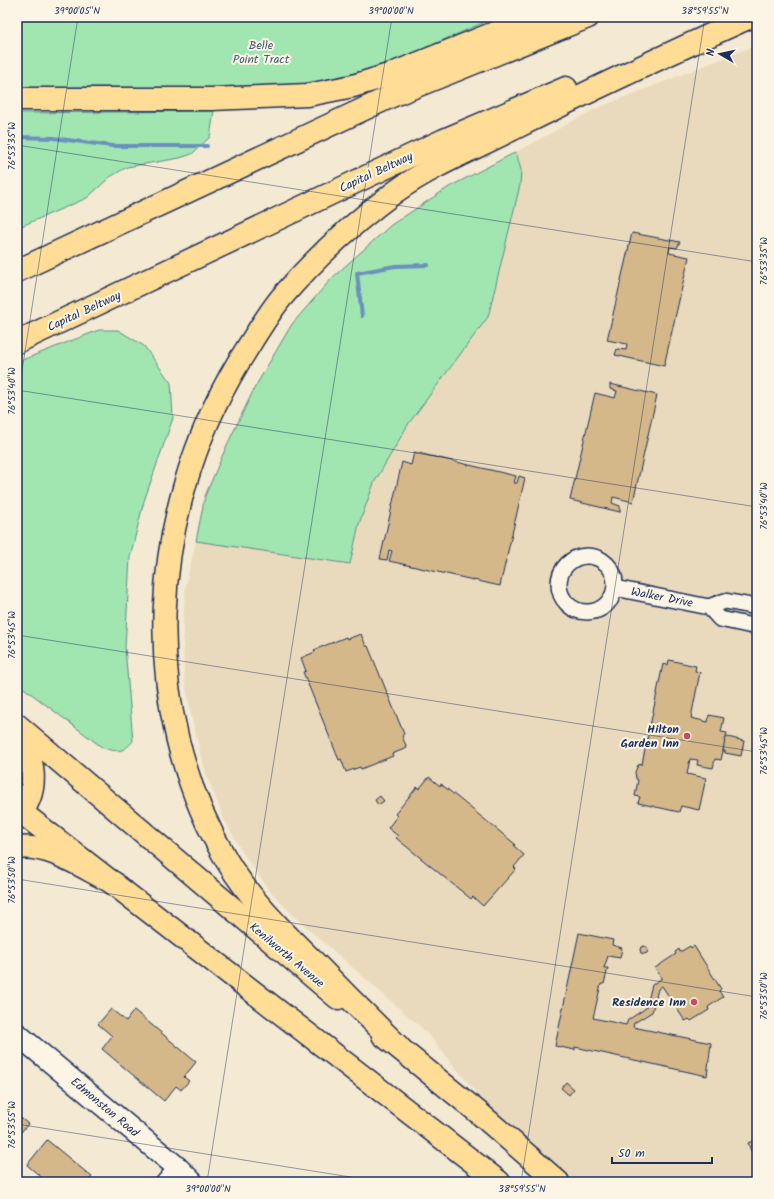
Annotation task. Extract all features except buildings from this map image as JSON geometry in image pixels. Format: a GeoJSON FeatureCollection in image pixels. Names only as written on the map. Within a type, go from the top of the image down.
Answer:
{"type":"FeatureCollection","features":[{"type":"Feature","properties":{"kind":"main road"},"geometry":{"type":"LineString","coordinates":[[17,99],[211,99],[308,95],[353,86],[392,74],[534,17]]}},
{"type":"Feature","properties":{"kind":"main road"},"geometry":{"type":"LineString","coordinates":[[17,271],[394,95],[588,17]]}},
{"type":"Feature","properties":{"kind":"main road","name":"Capital Beltway"},"geometry":{"type":"LineString","coordinates":[[17,342],[444,140],[653,52],[743,17]]}},
{"type":"Feature","properties":{"kind":"main road"},"geometry":{"type":"LineString","coordinates":[[399,1047],[270,919],[228,863],[194,794],[181,756],[172,716],[166,677],[163,638],[164,600],[169,554],[178,509],[189,469],[205,427],[226,382],[255,334],[280,300],[318,258],[351,227],[398,190],[435,168],[649,63],[750,17]]}},
{"type":"Feature","properties":{"kind":"main road","name":"Kenilworth Avenue"},"geometry":{"type":"LineString","coordinates":[[17,725],[283,953],[399,1047],[558,1182]]}},
{"type":"Feature","properties":{"kind":"main road"},"geometry":{"type":"LineString","coordinates":[[17,730],[31,758],[33,777],[30,795],[18,813],[114,883],[499,1182]]}},
{"type":"Feature","properties":{"kind":"main road"},"geometry":{"type":"LineString","coordinates":[[17,848],[33,848],[55,854],[114,883]]}},
{"type":"Feature","properties":{"kind":"main road"},"geometry":{"type":"LineString","coordinates":[[467,1157],[491,1182]]}},
{"type":"Feature","properties":{"kind":"main road"},"geometry":{"type":"LineString","coordinates":[[533,1160],[571,1182]]}},
{"type":"Feature","properties":{"kind":"street","name":"Walker Drive"},"geometry":{"type":"LineString","coordinates":[[615,588],[709,607],[725,601],[757,607]]}},
{"type":"Feature","properties":{"kind":"street","name":"Walker Drive"},"geometry":{"type":"LineString","coordinates":[[709,607],[720,619],[757,627]]}},
{"type":"Feature","properties":{"kind":"street","name":"Edmonston Road"},"geometry":{"type":"LineString","coordinates":[[17,1034],[170,1175],[192,1182]]}},
{"type":"Feature","properties":{"kind":"shaded area"},"geometry":{"type":"Polygon","coordinates":[[[757,45],[757,1182],[571,1182],[533,1160],[424,1030],[295,917],[269,890],[242,852],[223,817],[204,768],[193,724],[184,677],[183,621],[186,583],[196,541],[350,564],[359,524],[374,483],[409,423],[521,170],[516,152],[595,109],[757,45]]]}},
{"type":"Feature","properties":{"kind":"green space","name":"Belle Point Tract"},"geometry":{"type":"Polygon","coordinates":[[[17,17],[497,17],[405,56],[367,70],[328,80],[244,88],[17,88],[17,17]]]}},
{"type":"Feature","properties":{"kind":"green space"},"geometry":{"type":"Polygon","coordinates":[[[214,111],[210,137],[192,154],[180,158],[127,167],[110,177],[87,198],[17,228],[17,113],[214,111]]]}},
{"type":"Feature","properties":{"kind":"green space"},"geometry":{"type":"Polygon","coordinates":[[[516,152],[521,170],[520,185],[488,317],[409,423],[374,483],[359,524],[350,564],[196,541],[205,496],[227,445],[255,387],[292,324],[332,278],[391,225],[449,187],[516,152]]]}},
{"type":"Feature","properties":{"kind":"green space"},"geometry":{"type":"Polygon","coordinates":[[[99,330],[118,330],[144,346],[171,383],[173,418],[144,501],[130,557],[125,648],[133,741],[123,750],[116,751],[103,748],[17,683],[17,362],[99,330]]]}},
{"type":"Feature","properties":{"kind":"waterway"},"geometry":{"type":"LineString","coordinates":[[17,137],[53,138],[112,146],[207,146]]}},
{"type":"Feature","properties":{"kind":"waterway"},"geometry":{"type":"LineString","coordinates":[[362,316],[357,273],[395,266],[428,265]]}},
{"type":"Feature","properties":{"kind":"place","name":"Hilton Garden Inn"},"geometry":{"type":"Point","coordinates":[687,736]}},
{"type":"Feature","properties":{"kind":"place","name":"Residence Inn"},"geometry":{"type":"Point","coordinates":[694,1002]}}]}
